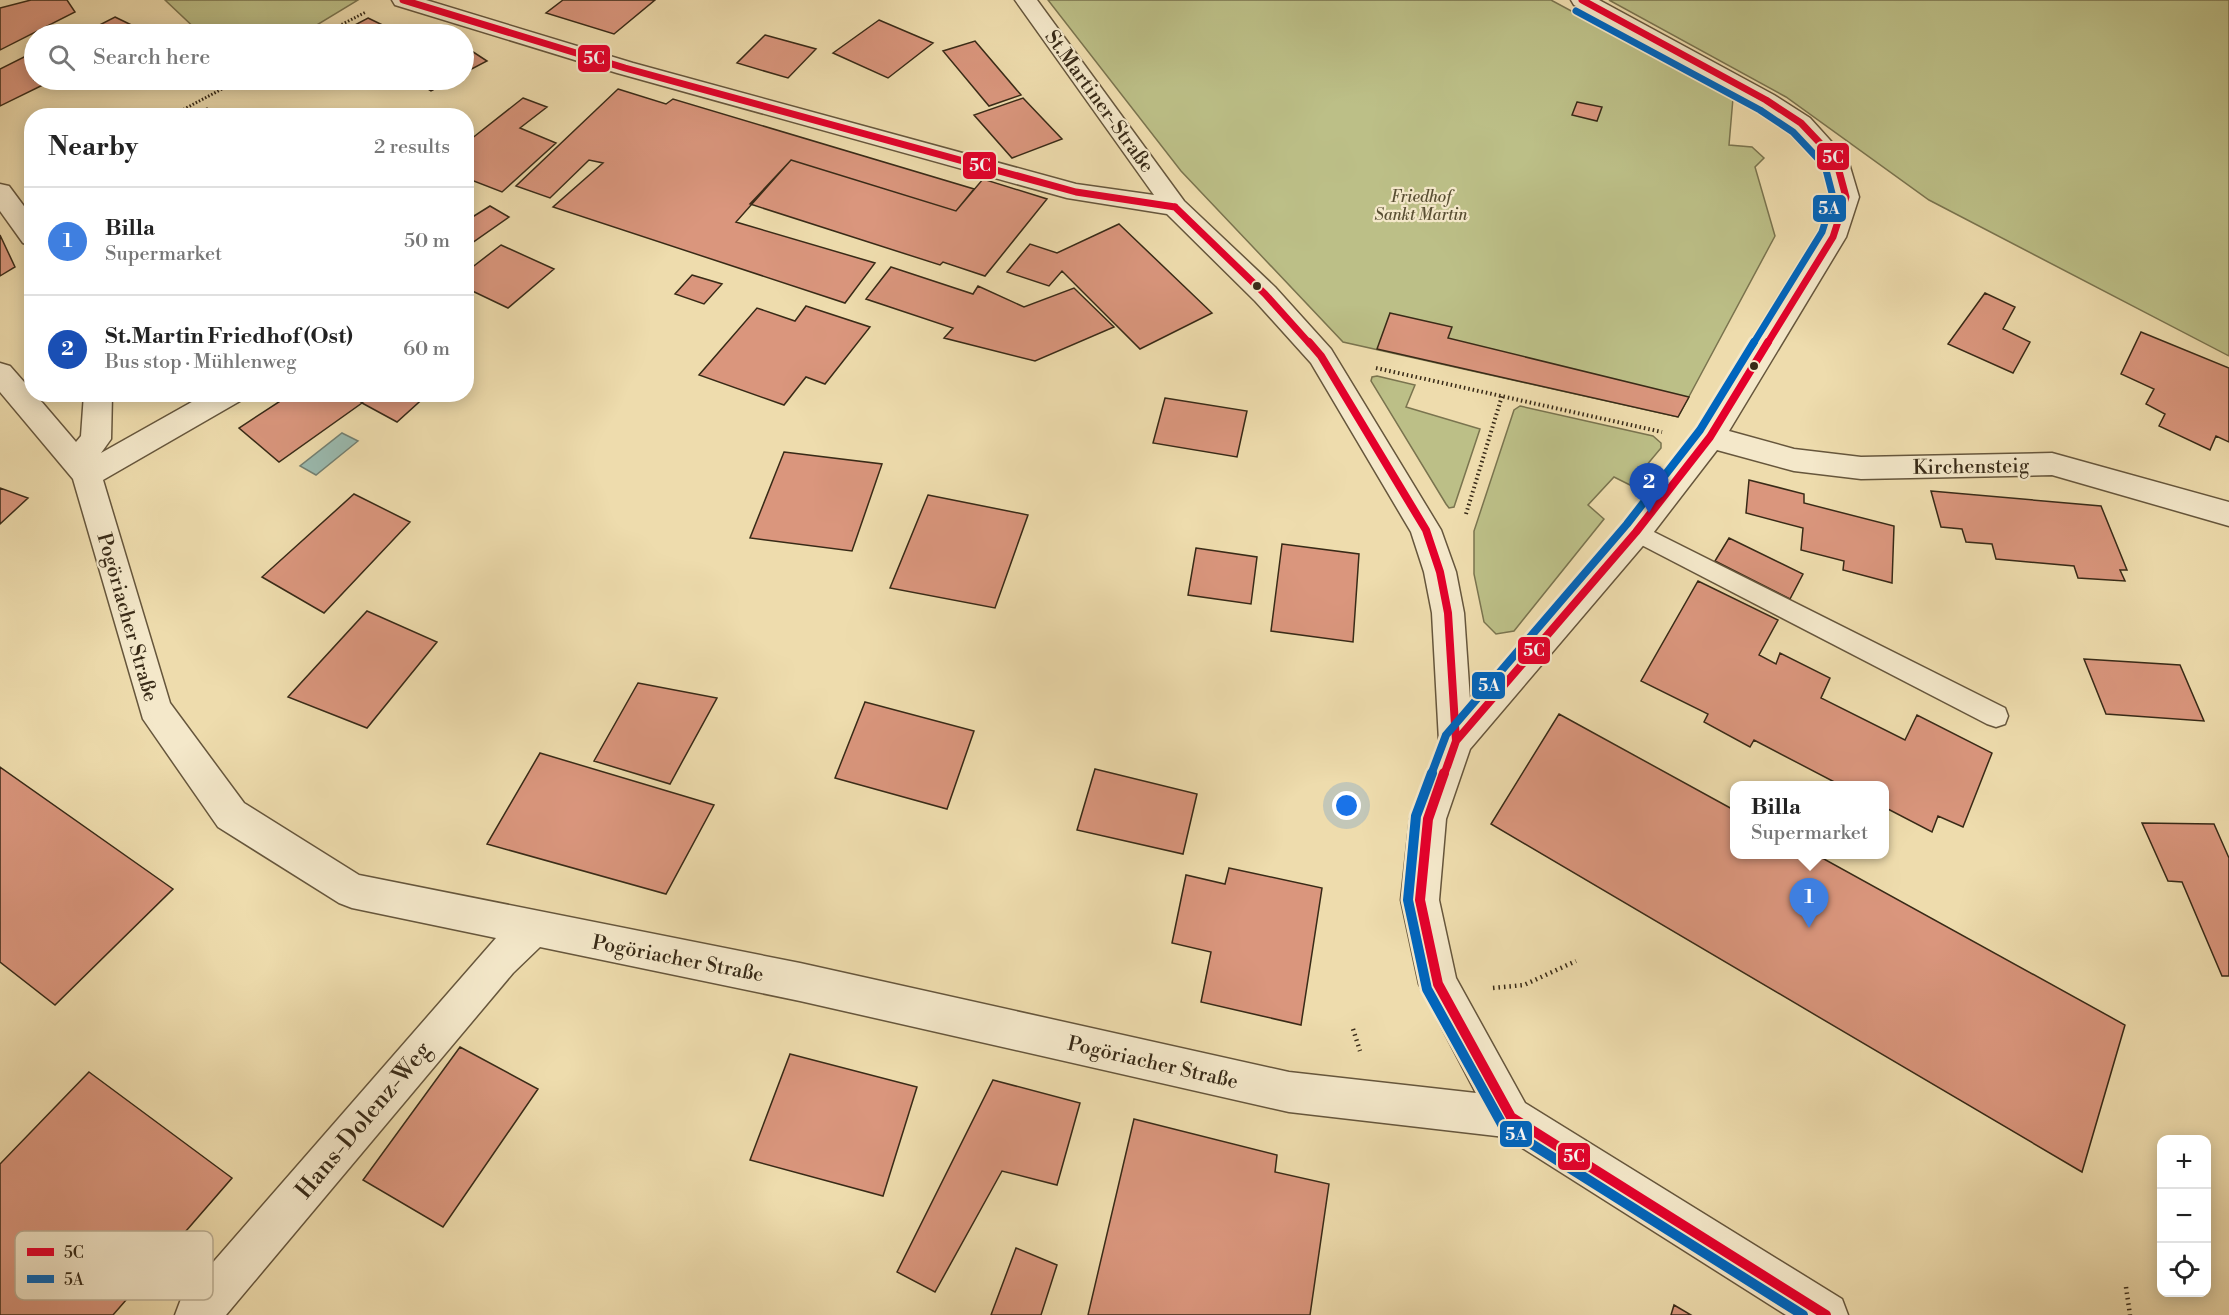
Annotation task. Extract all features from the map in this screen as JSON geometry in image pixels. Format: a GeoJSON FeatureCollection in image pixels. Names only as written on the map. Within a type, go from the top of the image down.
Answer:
{"type":"FeatureCollection","features":[{"type":"Feature","properties":{"kind":"street"},"geometry":{"type":"LineString","coordinates":[[403,0],[625,68],[1076,192],[1175,207]]}},
{"type":"Feature","properties":{"kind":"street","name":"St.Martiner-Straße"},"geometry":{"type":"LineString","coordinates":[[1026,0],[1175,207],[1288,318],[1321,356],[1426,530],[1440,572],[1448,613],[1456,741],[1428,819],[1420,900],[1438,984],[1512,1117],[1826,1315]]}},
{"type":"Feature","properties":{"kind":"street"},"geometry":{"type":"LineString","coordinates":[[1456,741],[1636,532],[1710,437],[1833,237],[1846,197],[1836,160],[1801,123],[1766,100],[1582,0]]}},
{"type":"Feature","properties":{"kind":"street"},"geometry":{"type":"LineString","coordinates":[[0,192],[24,226]]}},
{"type":"Feature","properties":{"kind":"street","name":"Pogöriacher Straße"},"geometry":{"type":"LineString","coordinates":[[0,373],[24,401]]}},
{"type":"Feature","properties":{"kind":"street","name":"Pogöriacher Straße"},"geometry":{"type":"LineString","coordinates":[[25,402],[81,468],[155,709],[231,815],[352,891],[800,982],[1289,1092],[1512,1117]]}},
{"type":"Feature","properties":{"kind":"street"},"geometry":{"type":"LineString","coordinates":[[81,468],[96,438],[98,402]]}},
{"type":"Feature","properties":{"kind":"street"},"geometry":{"type":"LineString","coordinates":[[81,468],[214,402]]}},
{"type":"Feature","properties":{"kind":"street","name":"Kirchensteig"},"geometry":{"type":"LineString","coordinates":[[1710,437],[1794,460],[1861,468],[2052,464],[2229,513]]}},
{"type":"Feature","properties":{"kind":"street","name":"Hans-Dolenz-Weg"},"geometry":{"type":"LineString","coordinates":[[213,1296],[500,960],[533,929]]}},
{"type":"Feature","properties":{"kind":"street","name":"Hans-Dolenz-Weg"},"geometry":{"type":"LineString","coordinates":[[197,1315],[210,1300]]}},
{"type":"Feature","properties":{"kind":"lane"},"geometry":{"type":"LineString","coordinates":[[1636,532],[1996,716]]}},
{"type":"Feature","properties":{"kind":"path"},"geometry":{"type":"LineString","coordinates":[[342,24],[375,7]]}},
{"type":"Feature","properties":{"kind":"path"},"geometry":{"type":"LineString","coordinates":[[186,108],[219,90]]}},
{"type":"Feature","properties":{"kind":"path"},"geometry":{"type":"LineString","coordinates":[[1321,356],[1663,433],[1668,437]]}},
{"type":"Feature","properties":{"kind":"path"},"geometry":{"type":"LineString","coordinates":[[1466,516],[1502,396]]}},
{"type":"Feature","properties":{"kind":"path"},"geometry":{"type":"LineString","coordinates":[[1485,989],[1524,985],[1576,961]]}},
{"type":"Feature","properties":{"kind":"path"},"geometry":{"type":"LineString","coordinates":[[1353,1029],[1363,1058]]}},
{"type":"Feature","properties":{"kind":"path"},"geometry":{"type":"LineString","coordinates":[[2126,1287],[2130,1315]]}},
{"type":"Feature","properties":{"kind":"green space"},"geometry":{"type":"Polygon","coordinates":[[[165,0],[358,0],[318,24],[190,24],[165,0]]]}},
{"type":"Feature","properties":{"kind":"green space","name":"Friedhof Sankt Martin"},"geometry":{"type":"Polygon","coordinates":[[[1048,0],[1551,0],[1733,98],[1729,145],[1752,147],[1764,158],[1755,167],[1775,236],[1678,417],[1343,342],[1181,171],[1048,0]]]}},
{"type":"Feature","properties":{"kind":"green space"},"geometry":{"type":"Polygon","coordinates":[[[1609,0],[2229,0],[2229,356],[1929,200],[1786,97],[1609,0]]]}},
{"type":"Feature","properties":{"kind":"green space"},"geometry":{"type":"Polygon","coordinates":[[[1377,376],[1415,385],[1406,407],[1480,429],[1454,507],[1449,508],[1446,504],[1371,381],[1372,377],[1377,376]]]}},
{"type":"Feature","properties":{"kind":"green space"},"geometry":{"type":"Polygon","coordinates":[[[1520,406],[1653,436],[1661,443],[1661,448],[1630,485],[1614,477],[1588,505],[1604,519],[1514,631],[1496,634],[1484,622],[1474,574],[1474,531],[1514,410],[1520,406]]]}},
{"type":"Feature","properties":{"kind":"water"},"geometry":{"type":"Polygon","coordinates":[[[342,433],[358,441],[316,475],[300,466],[342,433]]]}},
{"type":"Feature","properties":{"kind":"building"},"geometry":{"type":"Polygon","coordinates":[[[31,0],[67,0],[75,12],[51,24],[24,24],[24,38],[0,50],[0,8],[31,0]]]}},
{"type":"Feature","properties":{"kind":"building"},"geometry":{"type":"Polygon","coordinates":[[[563,0],[655,0],[614,34],[546,13],[563,0]]]}},
{"type":"Feature","properties":{"kind":"building"},"geometry":{"type":"Polygon","coordinates":[[[115,17],[129,24],[101,24],[115,17]]]}},
{"type":"Feature","properties":{"kind":"building"},"geometry":{"type":"Polygon","coordinates":[[[368,18],[381,24],[357,24],[368,18]]]}},
{"type":"Feature","properties":{"kind":"building"},"geometry":{"type":"Polygon","coordinates":[[[879,20],[933,43],[888,78],[833,53],[879,20]]]}},
{"type":"Feature","properties":{"kind":"building"},"geometry":{"type":"Polygon","coordinates":[[[765,35],[816,49],[788,78],[737,63],[765,35]]]}},
{"type":"Feature","properties":{"kind":"building"},"geometry":{"type":"Polygon","coordinates":[[[975,41],[1021,95],[989,106],[943,51],[975,41]]]}},
{"type":"Feature","properties":{"kind":"building"},"geometry":{"type":"Polygon","coordinates":[[[474,53],[487,61],[474,68],[474,53]]]}},
{"type":"Feature","properties":{"kind":"building"},"geometry":{"type":"Polygon","coordinates":[[[24,57],[24,90],[33,90],[0,106],[0,69],[24,57]]]}},
{"type":"Feature","properties":{"kind":"building"},"geometry":{"type":"Polygon","coordinates":[[[618,89],[666,104],[673,99],[974,189],[956,211],[791,160],[736,222],[875,263],[845,303],[553,207],[603,163],[589,160],[550,198],[516,186],[618,89]]]}},
{"type":"Feature","properties":{"kind":"building"},"geometry":{"type":"Polygon","coordinates":[[[523,98],[547,107],[520,128],[556,143],[502,192],[474,181],[474,137],[523,98]]]}},
{"type":"Feature","properties":{"kind":"building"},"geometry":{"type":"Polygon","coordinates":[[[1023,98],[1062,139],[1012,158],[974,115],[1023,98]]]}},
{"type":"Feature","properties":{"kind":"building"},"geometry":{"type":"Polygon","coordinates":[[[1577,102],[1602,107],[1597,121],[1572,115],[1577,102]]]}},
{"type":"Feature","properties":{"kind":"building"},"geometry":{"type":"Polygon","coordinates":[[[791,160],[956,211],[983,179],[1047,199],[985,276],[943,262],[940,265],[750,204],[791,160]]]}},
{"type":"Feature","properties":{"kind":"building"},"geometry":{"type":"Polygon","coordinates":[[[490,206],[509,217],[474,242],[474,216],[490,206]]]}},
{"type":"Feature","properties":{"kind":"building"},"geometry":{"type":"Polygon","coordinates":[[[1119,224],[1212,313],[1140,349],[1062,271],[1049,286],[1007,272],[1030,244],[1057,253],[1119,224]]]}},
{"type":"Feature","properties":{"kind":"building"},"geometry":{"type":"Polygon","coordinates":[[[0,235],[15,267],[0,276],[0,235]]]}},
{"type":"Feature","properties":{"kind":"building"},"geometry":{"type":"Polygon","coordinates":[[[501,245],[554,269],[508,308],[474,292],[474,266],[501,245]]]}},
{"type":"Feature","properties":{"kind":"building"},"geometry":{"type":"Polygon","coordinates":[[[891,267],[973,294],[978,286],[1024,307],[1074,288],[1114,327],[1035,361],[944,338],[953,328],[866,299],[891,267]]]}},
{"type":"Feature","properties":{"kind":"building"},"geometry":{"type":"Polygon","coordinates":[[[692,275],[722,284],[704,304],[675,294],[692,275]]]}},
{"type":"Feature","properties":{"kind":"building"},"geometry":{"type":"Polygon","coordinates":[[[1985,293],[2015,307],[2003,329],[2030,342],[2013,373],[1948,344],[1985,293]]]}},
{"type":"Feature","properties":{"kind":"building"},"geometry":{"type":"Polygon","coordinates":[[[806,306],[870,327],[825,384],[806,377],[784,405],[699,375],[757,308],[795,321],[806,306]]]}},
{"type":"Feature","properties":{"kind":"building"},"geometry":{"type":"Polygon","coordinates":[[[1390,313],[1452,327],[1448,338],[1689,397],[1678,417],[1377,349],[1390,313]]]}},
{"type":"Feature","properties":{"kind":"building"},"geometry":{"type":"Polygon","coordinates":[[[2141,332],[2229,368],[2229,442],[2216,436],[2210,450],[2159,426],[2165,414],[2146,404],[2154,389],[2121,374],[2141,332]]]}},
{"type":"Feature","properties":{"kind":"building"},"geometry":{"type":"Polygon","coordinates":[[[1165,398],[1247,411],[1237,457],[1153,443],[1165,398]]]}},
{"type":"Feature","properties":{"kind":"building"},"geometry":{"type":"Polygon","coordinates":[[[279,402],[362,403],[279,462],[239,428],[279,402]]]}},
{"type":"Feature","properties":{"kind":"building"},"geometry":{"type":"Polygon","coordinates":[[[363,402],[419,402],[397,422],[363,402]]]}},
{"type":"Feature","properties":{"kind":"building"},"geometry":{"type":"Polygon","coordinates":[[[784,452],[882,464],[852,551],[750,538],[784,452]]]}},
{"type":"Feature","properties":{"kind":"building"},"geometry":{"type":"Polygon","coordinates":[[[1749,480],[1804,494],[1804,503],[1894,526],[1892,583],[1843,570],[1844,561],[1801,550],[1803,528],[1746,513],[1749,480]]]}},
{"type":"Feature","properties":{"kind":"building"},"geometry":{"type":"Polygon","coordinates":[[[0,488],[28,498],[0,524],[0,488]]]}},
{"type":"Feature","properties":{"kind":"building"},"geometry":{"type":"Polygon","coordinates":[[[1931,491],[2101,506],[2127,570],[2120,570],[2125,581],[2078,578],[2074,566],[1996,559],[1992,544],[1966,542],[1962,529],[1941,527],[1931,491]]]}},
{"type":"Feature","properties":{"kind":"building"},"geometry":{"type":"Polygon","coordinates":[[[354,494],[410,522],[324,613],[262,577],[354,494]]]}},
{"type":"Feature","properties":{"kind":"building"},"geometry":{"type":"Polygon","coordinates":[[[928,495],[1028,515],[995,608],[890,588],[928,495]]]}},
{"type":"Feature","properties":{"kind":"building"},"geometry":{"type":"Polygon","coordinates":[[[1729,538],[1803,574],[1790,599],[1715,561],[1729,538]]]}},
{"type":"Feature","properties":{"kind":"building"},"geometry":{"type":"Polygon","coordinates":[[[1282,544],[1359,554],[1353,642],[1271,631],[1282,544]]]}},
{"type":"Feature","properties":{"kind":"building"},"geometry":{"type":"Polygon","coordinates":[[[1196,548],[1257,557],[1251,604],[1188,595],[1196,548]]]}},
{"type":"Feature","properties":{"kind":"building"},"geometry":{"type":"Polygon","coordinates":[[[1698,581],[1778,620],[1759,655],[1776,664],[1780,653],[1830,678],[1821,698],[1905,740],[1917,715],[1992,753],[1963,827],[1938,816],[1932,832],[1889,810],[1889,781],[1832,781],[1754,740],[1750,747],[1704,722],[1708,714],[1641,681],[1698,581]]]}},
{"type":"Feature","properties":{"kind":"building"},"geometry":{"type":"Polygon","coordinates":[[[367,611],[437,642],[367,728],[288,697],[367,611]]]}},
{"type":"Feature","properties":{"kind":"building"},"geometry":{"type":"Polygon","coordinates":[[[2084,659],[2180,665],[2204,721],[2106,714],[2084,659]]]}},
{"type":"Feature","properties":{"kind":"building"},"geometry":{"type":"Polygon","coordinates":[[[638,683],[717,698],[670,784],[594,761],[638,683]]]}},
{"type":"Feature","properties":{"kind":"building"},"geometry":{"type":"Polygon","coordinates":[[[865,702],[974,731],[947,809],[835,778],[865,702]]]}},
{"type":"Feature","properties":{"kind":"building"},"geometry":{"type":"Polygon","coordinates":[[[1559,714],[1730,808],[1730,859],[1824,859],[2125,1025],[2082,1172],[1491,824],[1559,714]]]}},
{"type":"Feature","properties":{"kind":"building"},"geometry":{"type":"Polygon","coordinates":[[[540,753],[714,805],[666,894],[487,844],[540,753]]]}},
{"type":"Feature","properties":{"kind":"building"},"geometry":{"type":"Polygon","coordinates":[[[0,767],[173,889],[55,1005],[0,962],[0,767]]]}},
{"type":"Feature","properties":{"kind":"building"},"geometry":{"type":"Polygon","coordinates":[[[1095,769],[1197,794],[1183,854],[1077,830],[1095,769]]]}},
{"type":"Feature","properties":{"kind":"building"},"geometry":{"type":"Polygon","coordinates":[[[2142,823],[2214,824],[2229,858],[2229,976],[2222,976],[2182,882],[2168,881],[2142,823]]]}},
{"type":"Feature","properties":{"kind":"building"},"geometry":{"type":"Polygon","coordinates":[[[1229,868],[1322,888],[1301,1025],[1201,1002],[1211,952],[1172,943],[1186,875],[1225,884],[1229,868]]]}},
{"type":"Feature","properties":{"kind":"building"},"geometry":{"type":"Polygon","coordinates":[[[460,1047],[538,1089],[443,1227],[363,1180],[460,1047]]]}},
{"type":"Feature","properties":{"kind":"building"},"geometry":{"type":"Polygon","coordinates":[[[790,1054],[917,1087],[883,1196],[750,1160],[790,1054]]]}},
{"type":"Feature","properties":{"kind":"building"},"geometry":{"type":"Polygon","coordinates":[[[89,1072],[232,1178],[186,1231],[15,1231],[15,1300],[126,1300],[113,1315],[0,1315],[0,1164],[89,1072]]]}},
{"type":"Feature","properties":{"kind":"building"},"geometry":{"type":"Polygon","coordinates":[[[993,1080],[1080,1103],[1057,1185],[1002,1171],[935,1292],[897,1272],[993,1080]]]}},
{"type":"Feature","properties":{"kind":"building"},"geometry":{"type":"Polygon","coordinates":[[[1134,1119],[1277,1155],[1275,1172],[1329,1184],[1310,1315],[1088,1315],[1134,1119]]]}},
{"type":"Feature","properties":{"kind":"building"},"geometry":{"type":"Polygon","coordinates":[[[1016,1248],[1057,1265],[1041,1315],[991,1315],[1016,1248]]]}},
{"type":"Feature","properties":{"kind":"building"},"geometry":{"type":"Polygon","coordinates":[[[1674,1305],[1691,1315],[1671,1315],[1674,1305]]]}},
{"type":"Feature","properties":{"kind":"transit line","name":"5C"},"geometry":{"type":"LineString","coordinates":[[403,0],[625,68],[1076,192],[1175,207]]}},
{"type":"Feature","properties":{"kind":"transit line","name":"5C"},"geometry":{"type":"LineString","coordinates":[[1582,0],[1766,100],[1801,123],[1836,160],[1846,197],[1833,237],[1710,437],[1636,532],[1456,741],[1428,819],[1420,900],[1438,984],[1511,1117],[1826,1315]]}},
{"type":"Feature","properties":{"kind":"transit line","name":"5A"},"geometry":{"type":"LineString","coordinates":[[1576,11],[1760,110],[1793,132],[1825,166],[1833,197],[1822,232],[1700,430],[1627,524],[1446,735],[1416,816],[1408,900],[1427,989],[1503,1126],[1803,1315]]}},
{"type":"Feature","properties":{"kind":"transit line","name":"5C"},"geometry":{"type":"LineString","coordinates":[[1175,207],[1265,294],[1321,356],[1426,530],[1440,572],[1448,613],[1456,741],[1447,767]]}},
{"type":"Feature","properties":{"kind":"place","name":"St.Martin Friedhof (Ost)"},"geometry":{"type":"Point","coordinates":[1649,513]}},
{"type":"Feature","properties":{"kind":"place","name":"Billa"},"geometry":{"type":"Point","coordinates":[1809,928]}}]}
